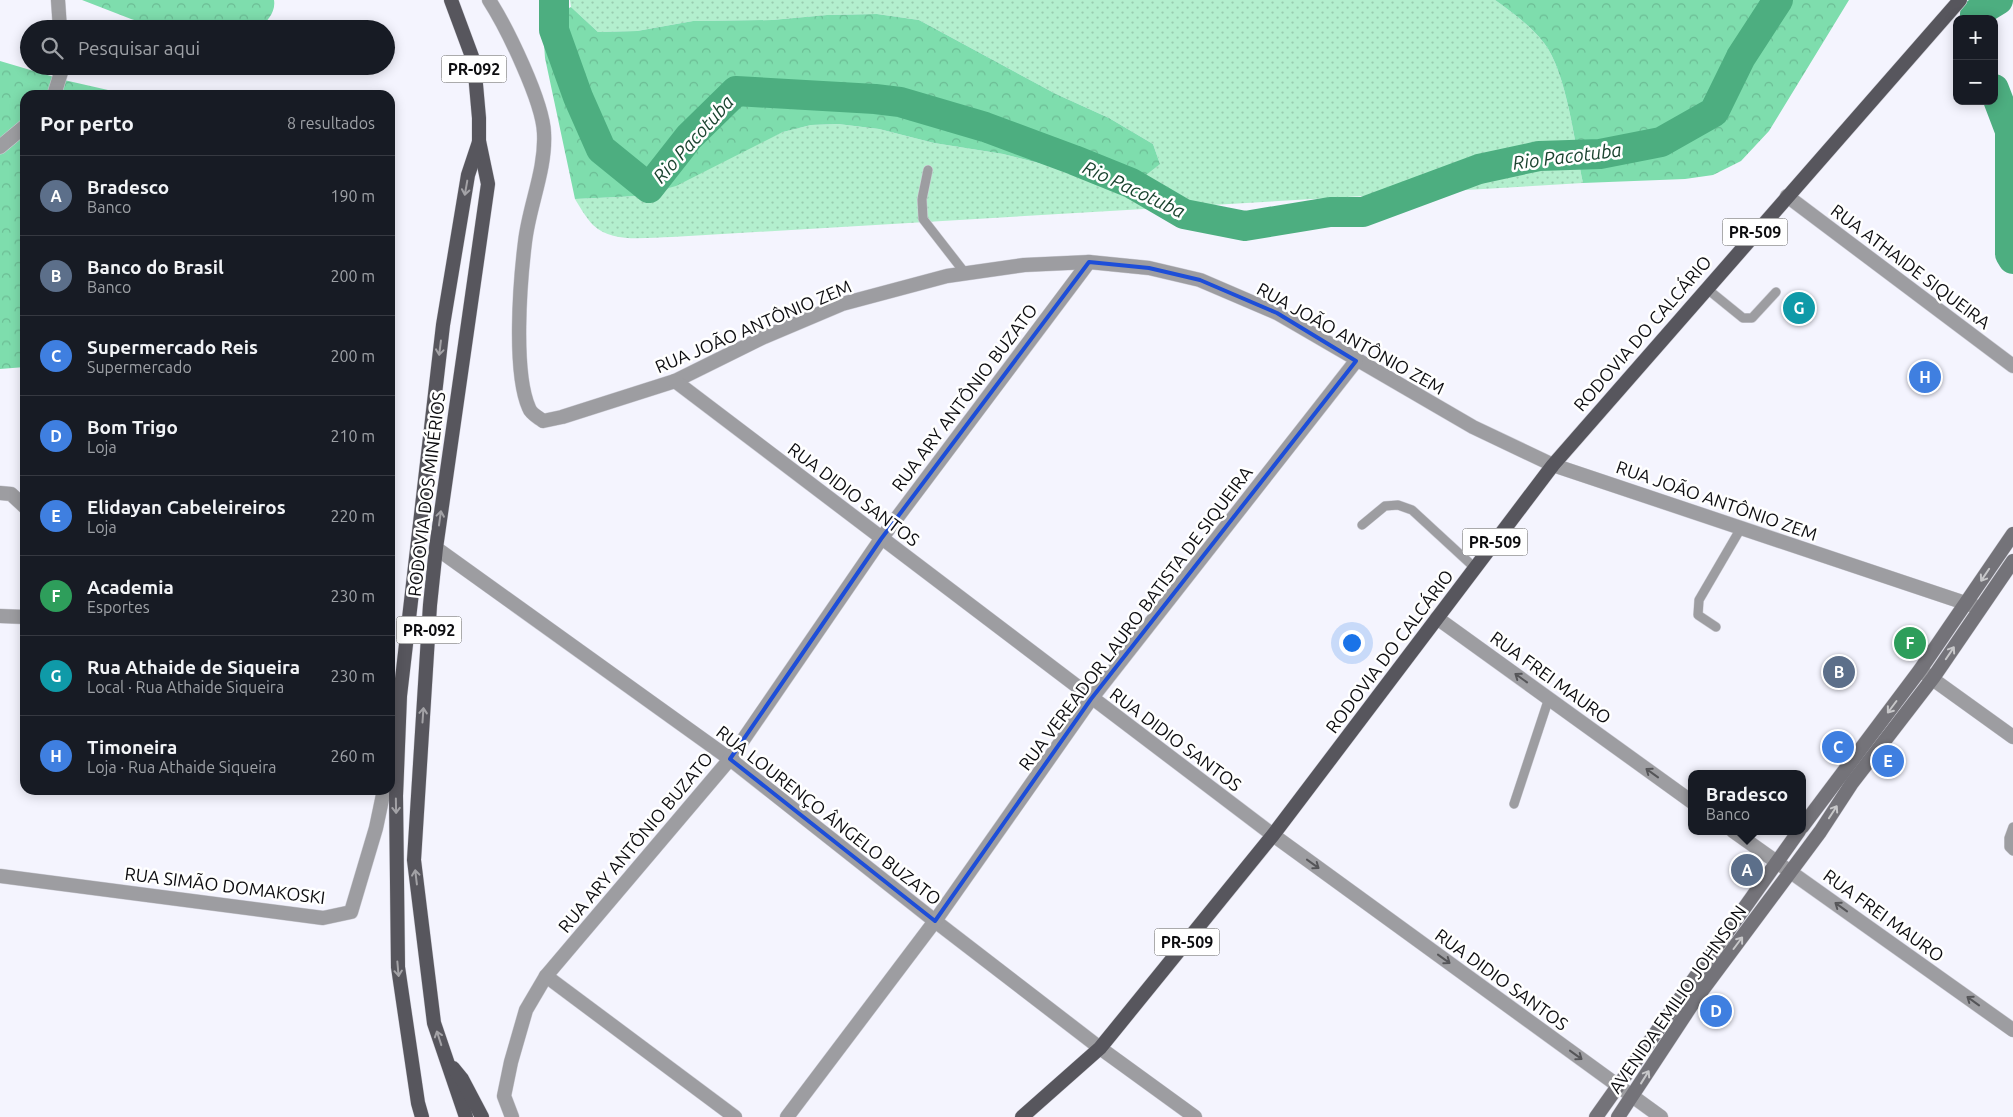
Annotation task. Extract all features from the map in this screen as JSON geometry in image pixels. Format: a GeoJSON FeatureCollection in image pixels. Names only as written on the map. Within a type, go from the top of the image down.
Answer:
{"type":"FeatureCollection","features":[{"type":"Feature","properties":{"kind":"main road","name":"RODOVIA DOS MINÉRIOS"},"geometry":{"type":"LineString","coordinates":[[451,0],[474,62],[480,118],[479,141],[488,184],[436,548],[430,605],[414,860],[434,1023],[466,1117]]}},
{"type":"Feature","properties":{"kind":"main road","name":"RODOVIA DO CALCÁRIO"},"geometry":{"type":"LineString","coordinates":[[1022,1117],[1100,1048],[1273,836],[1553,465],[1960,0]]}},
{"type":"Feature","properties":{"kind":"main road","name":"RODOVIA DOS MINÉRIOS"},"geometry":{"type":"LineString","coordinates":[[422,1117],[418,1103],[398,967],[396,796],[398,753],[395,711],[443,324],[468,175],[479,141]]}},
{"type":"Feature","properties":{"kind":"main road"},"geometry":{"type":"LineString","coordinates":[[1806,822],[1920,670],[2013,534]]}},
{"type":"Feature","properties":{"kind":"main road","name":"AVENIDA EMILIO JOHNSON"},"geometry":{"type":"LineString","coordinates":[[1618,1117],[1695,1000],[1820,832],[1852,783],[1933,678],[2013,561]]}},
{"type":"Feature","properties":{"kind":"main road","name":"AVENIDA EMILIO JOHNSON"},"geometry":{"type":"LineString","coordinates":[[1596,1117],[1796,835]]}},
{"type":"Feature","properties":{"kind":"main road"},"geometry":{"type":"LineString","coordinates":[[447,1061],[462,1079],[482,1117]]}},
{"type":"Feature","properties":{"kind":"street"},"geometry":{"type":"LineString","coordinates":[[58,0],[59,20]]}},
{"type":"Feature","properties":{"kind":"street","name":"RUA JOÃO ANTÔNIO ZEM"},"geometry":{"type":"LineString","coordinates":[[489,0],[505,25],[540,110],[544,132],[543,156],[525,241],[520,323],[521,382],[530,411],[543,421],[562,417],[675,381],[764,337],[842,304],[947,276],[1024,265],[1089,262],[1149,268],[1200,280],[1277,313],[1356,361],[1473,427],[1553,465],[1980,608]]}},
{"type":"Feature","properties":{"kind":"street"},"geometry":{"type":"LineString","coordinates":[[56,90],[60,75]]}},
{"type":"Feature","properties":{"kind":"street"},"geometry":{"type":"LineString","coordinates":[[0,146],[20,130]]}},
{"type":"Feature","properties":{"kind":"street","name":"RUA ATHAIDE SIQUEIRA"},"geometry":{"type":"LineString","coordinates":[[1787,196],[2013,366]]}},
{"type":"Feature","properties":{"kind":"street","name":"RUA ARY ANTÔNIO BUZATO"},"geometry":{"type":"LineString","coordinates":[[512,1117],[504,1096],[511,1062],[526,1010],[546,976],[730,759],[882,539],[1089,262]]}},
{"type":"Feature","properties":{"kind":"street","name":"RUA VEREADOR LAURO BATISTA DE SIQUEIRA"},"geometry":{"type":"LineString","coordinates":[[787,1117],[935,921],[1091,699],[1356,361]]}},
{"type":"Feature","properties":{"kind":"street","name":"RUA DIDIO SANTOS"},"geometry":{"type":"LineString","coordinates":[[675,381],[1273,836],[1661,1117]]}},
{"type":"Feature","properties":{"kind":"street"},"geometry":{"type":"LineString","coordinates":[[0,493],[11,494],[20,502]]}},
{"type":"Feature","properties":{"kind":"street","name":"RUA LOURENÇO ÂNGELO BUZATO"},"geometry":{"type":"LineString","coordinates":[[436,548],[730,759],[935,921],[1100,1048],[1195,1117]]}},
{"type":"Feature","properties":{"kind":"street"},"geometry":{"type":"LineString","coordinates":[[0,616],[20,618]]}},
{"type":"Feature","properties":{"kind":"street","name":"RUA FREI MAURO"},"geometry":{"type":"LineString","coordinates":[[1437,618],[1688,799]]}},
{"type":"Feature","properties":{"kind":"street"},"geometry":{"type":"LineString","coordinates":[[1920,670],[2013,737]]}},
{"type":"Feature","properties":{"kind":"street"},"geometry":{"type":"LineString","coordinates":[[395,759],[398,753]]}},
{"type":"Feature","properties":{"kind":"street","name":"RUA SIMÃO DOMAKOSKI"},"geometry":{"type":"LineString","coordinates":[[0,876],[323,918],[351,912],[376,828],[383,795]]}},
{"type":"Feature","properties":{"kind":"street","name":"RUA FREI MAURO"},"geometry":{"type":"LineString","coordinates":[[1739,835],[2013,1030]]}},
{"type":"Feature","properties":{"kind":"street"},"geometry":{"type":"LineString","coordinates":[[546,976],[735,1117]]}},
{"type":"Feature","properties":{"kind":"lane"},"geometry":{"type":"LineString","coordinates":[[928,170],[922,199],[923,219],[965,273]]}},
{"type":"Feature","properties":{"kind":"lane"},"geometry":{"type":"LineString","coordinates":[[1706,288],[1743,318],[1752,318],[1776,292]]}},
{"type":"Feature","properties":{"kind":"lane"},"geometry":{"type":"LineString","coordinates":[[1362,525],[1385,506],[1398,505],[1412,510],[1475,568]]}},
{"type":"Feature","properties":{"kind":"lane"},"geometry":{"type":"LineString","coordinates":[[1716,627],[1698,615],[1699,600],[1741,528]]}},
{"type":"Feature","properties":{"kind":"lane"},"geometry":{"type":"LineString","coordinates":[[1514,804],[1549,698]]}},
{"type":"Feature","properties":{"kind":"lane"},"geometry":{"type":"LineString","coordinates":[[2013,827],[2009,838],[2009,847],[2013,851]]}},
{"type":"Feature","properties":{"kind":"highlighted area"},"geometry":{"type":"Polygon","coordinates":[[[1089,262],[1149,268],[1200,280],[1277,313],[1356,361],[1091,699],[935,921],[730,759],[881,539],[1089,262]]]}},
{"type":"Feature","properties":{"kind":"green space"},"geometry":{"type":"Polygon","coordinates":[[[82,0],[274,0],[274,9],[267,20],[131,19],[82,0]]]}},
{"type":"Feature","properties":{"kind":"green space"},"geometry":{"type":"Polygon","coordinates":[[[570,0],[1495,0],[1533,31],[1552,56],[1559,72],[1569,110],[1583,183],[672,237],[620,237],[601,231],[593,225],[575,199],[639,196],[783,132],[811,125],[838,124],[879,129],[934,143],[1003,154],[1103,179],[1160,164],[1153,144],[1109,118],[1056,94],[919,20],[877,14],[827,15],[772,20],[693,21],[637,31],[598,32],[571,7],[570,0]]]}},
{"type":"Feature","properties":{"kind":"green space"},"geometry":{"type":"Polygon","coordinates":[[[1495,0],[1849,0],[1769,131],[1741,161],[1713,175],[1685,179],[1583,183],[1569,110],[1559,72],[1552,56],[1533,31],[1495,0]]]}},
{"type":"Feature","properties":{"kind":"green space"},"geometry":{"type":"Polygon","coordinates":[[[571,7],[598,32],[637,31],[693,21],[772,20],[827,15],[877,14],[919,20],[1056,94],[1109,118],[1153,144],[1160,164],[1146,175],[1103,179],[1003,154],[934,143],[879,129],[838,124],[811,125],[783,132],[676,186],[639,196],[575,199],[545,58],[543,30],[553,16],[571,7]]]}},
{"type":"Feature","properties":{"kind":"green space"},"geometry":{"type":"Polygon","coordinates":[[[0,61],[20,67],[20,75],[47,75],[108,90],[20,90],[20,367],[0,369],[0,61]]]}},
{"type":"Feature","properties":{"kind":"waterway","name":"Rio Pacotuba"},"geometry":{"type":"LineString","coordinates":[[554,0],[554,30],[578,97],[601,149],[649,188],[689,137],[736,91],[875,99],[900,102],[985,127],[1131,183],[1184,214],[1245,226],[1330,212],[1363,212],[1479,169],[1539,156],[1600,154],[1661,142],[1714,112],[1741,57],[1778,0]]}},
{"type":"Feature","properties":{"kind":"waterway","name":"Rio Pacotuba"},"geometry":{"type":"LineString","coordinates":[[1975,15],[1998,0]]}},
{"type":"Feature","properties":{"kind":"waterway","name":"Rio Pacotuba"},"geometry":{"type":"LineString","coordinates":[[1998,100],[2010,131],[2010,254],[2013,259]]}},
{"type":"Feature","properties":{"kind":"place","name":"Rua Athaide de Siqueira"},"geometry":{"type":"Point","coordinates":[1799,308]}},
{"type":"Feature","properties":{"kind":"place","name":"Timoneira"},"geometry":{"type":"Point","coordinates":[1925,377]}},
{"type":"Feature","properties":{"kind":"place","name":"Academia"},"geometry":{"type":"Point","coordinates":[1910,643]}},
{"type":"Feature","properties":{"kind":"place","name":"Banco do Brasil"},"geometry":{"type":"Point","coordinates":[1839,672]}},
{"type":"Feature","properties":{"kind":"place","name":"Supermercado Reis"},"geometry":{"type":"Point","coordinates":[1838,747]}},
{"type":"Feature","properties":{"kind":"place","name":"Elidayan Cabeleireiros"},"geometry":{"type":"Point","coordinates":[1888,761]}},
{"type":"Feature","properties":{"kind":"place","name":"Bradesco"},"geometry":{"type":"Point","coordinates":[1747,870]}},
{"type":"Feature","properties":{"kind":"place","name":"Bom Trigo"},"geometry":{"type":"Point","coordinates":[1716,1011]}}]}
